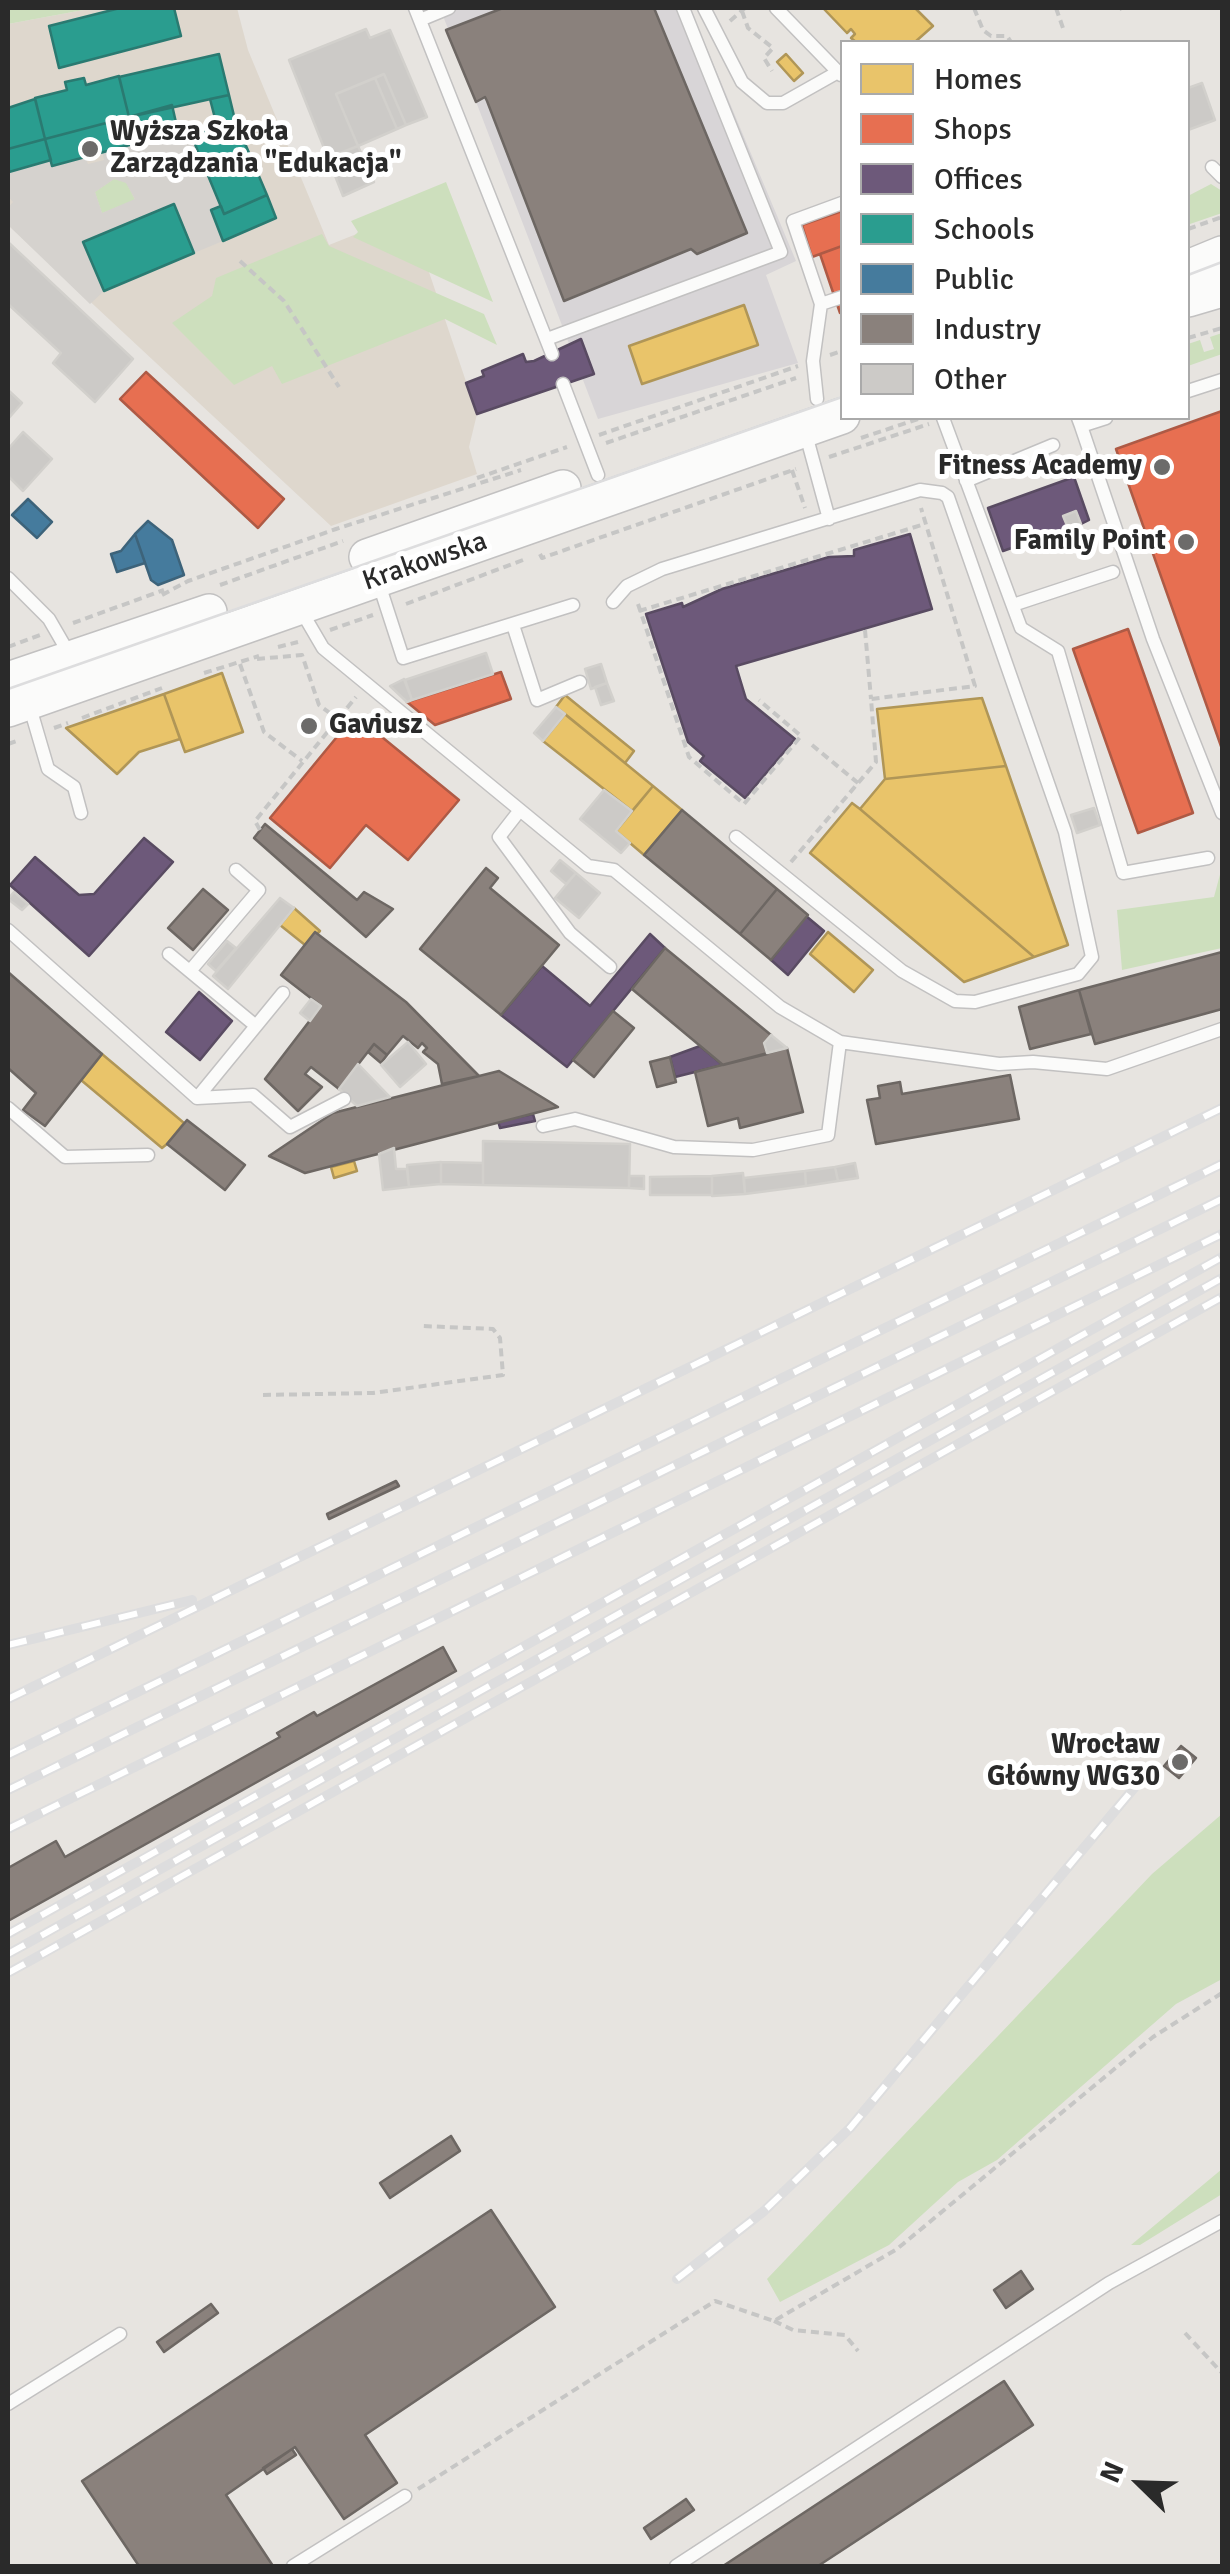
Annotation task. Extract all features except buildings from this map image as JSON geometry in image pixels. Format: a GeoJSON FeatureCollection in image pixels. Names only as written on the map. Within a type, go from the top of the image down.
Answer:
{"type":"FeatureCollection","features":[{"type":"Feature","properties":{"kind":"main road"},"geometry":{"type":"LineString","coordinates":[[1190,267],[1222,254]]}},
{"type":"Feature","properties":{"kind":"main road"},"geometry":{"type":"LineString","coordinates":[[1190,298],[1222,289]]}},
{"type":"Feature","properties":{"kind":"main road","name":"Krakowska"},"geometry":{"type":"LineString","coordinates":[[22,705],[67,642],[592,458],[823,410]]}},
{"type":"Feature","properties":{"kind":"main road","name":"Krakowska"},"geometry":{"type":"LineString","coordinates":[[22,705],[298,606],[384,600],[823,410]]}},
{"type":"Feature","properties":{"kind":"lane"},"geometry":{"type":"LineString","coordinates":[[449,8],[417,14],[552,354]]}},
{"type":"Feature","properties":{"kind":"lane"},"geometry":{"type":"LineString","coordinates":[[547,339],[782,252],[683,8]]}},
{"type":"Feature","properties":{"kind":"lane"},"geometry":{"type":"LineString","coordinates":[[704,8],[742,82],[766,103],[783,102],[840,74],[776,8]]}},
{"type":"Feature","properties":{"kind":"lane"},"geometry":{"type":"LineString","coordinates":[[830,520],[823,410],[813,361],[821,304],[792,222],[840,204]]}},
{"type":"Feature","properties":{"kind":"lane"},"geometry":{"type":"LineString","coordinates":[[1190,287],[1222,274]]}},
{"type":"Feature","properties":{"kind":"lane"},"geometry":{"type":"LineString","coordinates":[[821,304],[840,298]]}},
{"type":"Feature","properties":{"kind":"lane"},"geometry":{"type":"LineString","coordinates":[[1190,390],[1222,380]]}},
{"type":"Feature","properties":{"kind":"lane"},"geometry":{"type":"LineString","coordinates":[[563,384],[592,458]]}},
{"type":"Feature","properties":{"kind":"lane"},"geometry":{"type":"LineString","coordinates":[[938,420],[966,481],[1022,628],[1058,652],[1123,873],[1208,858]]}},
{"type":"Feature","properties":{"kind":"lane"},"geometry":{"type":"LineString","coordinates":[[1079,422],[1153,639],[1222,813]]}},
{"type":"Feature","properties":{"kind":"lane"},"geometry":{"type":"LineString","coordinates":[[966,481],[1053,445]]}},
{"type":"Feature","properties":{"kind":"lane"},"geometry":{"type":"LineString","coordinates":[[613,602],[627,586],[662,570],[920,490],[936,490],[948,497],[1065,832],[1092,957],[1078,974],[965,1004],[917,981],[736,837]]}},
{"type":"Feature","properties":{"kind":"lane"},"geometry":{"type":"LineString","coordinates":[[1012,605],[1113,572]]}},
{"type":"Feature","properties":{"kind":"lane"},"geometry":{"type":"LineString","coordinates":[[8,578],[67,642]]}},
{"type":"Feature","properties":{"kind":"lane"},"geometry":{"type":"LineString","coordinates":[[384,600],[403,658],[573,606]]}},
{"type":"Feature","properties":{"kind":"lane"},"geometry":{"type":"LineString","coordinates":[[298,606],[324,648],[588,866],[614,870],[780,1008],[840,1042],[999,1064],[1033,1062],[1106,1069],[1222,1029]]}},
{"type":"Feature","properties":{"kind":"lane"},"geometry":{"type":"LineString","coordinates":[[514,625],[537,700],[580,682]]}},
{"type":"Feature","properties":{"kind":"lane"},"geometry":{"type":"LineString","coordinates":[[22,705],[48,768],[74,786],[81,813]]}},
{"type":"Feature","properties":{"kind":"lane"},"geometry":{"type":"LineString","coordinates":[[520,810],[498,837],[570,932],[610,967]]}},
{"type":"Feature","properties":{"kind":"lane"},"geometry":{"type":"LineString","coordinates":[[190,971],[259,890],[236,870]]}},
{"type":"Feature","properties":{"kind":"lane"},"geometry":{"type":"LineString","coordinates":[[8,930],[196,1098],[253,1094],[290,1127],[344,1100]]}},
{"type":"Feature","properties":{"kind":"lane"},"geometry":{"type":"LineString","coordinates":[[169,954],[256,1026]]}},
{"type":"Feature","properties":{"kind":"lane"},"geometry":{"type":"LineString","coordinates":[[196,1098],[283,993]]}},
{"type":"Feature","properties":{"kind":"lane"},"geometry":{"type":"LineString","coordinates":[[543,1126],[574,1119],[674,1147],[752,1150],[828,1135],[840,1042]]}},
{"type":"Feature","properties":{"kind":"lane"},"geometry":{"type":"LineString","coordinates":[[8,1108],[65,1158],[148,1155]]}},
{"type":"Feature","properties":{"kind":"lane"},"geometry":{"type":"LineString","coordinates":[[676,2566],[1108,2283],[1222,2221]]}},
{"type":"Feature","properties":{"kind":"lane"},"geometry":{"type":"LineString","coordinates":[[8,2404],[120,2334]]}},
{"type":"Feature","properties":{"kind":"lane"},"geometry":{"type":"LineString","coordinates":[[293,2566],[406,2496]]}},
{"type":"Feature","properties":{"kind":"path"},"geometry":{"type":"LineString","coordinates":[[974,8],[982,30],[1010,40]]}},
{"type":"Feature","properties":{"kind":"path"},"geometry":{"type":"LineString","coordinates":[[1056,8],[1062,28]]}},
{"type":"Feature","properties":{"kind":"path"},"geometry":{"type":"LineString","coordinates":[[742,11],[748,28],[773,48],[764,58],[772,71]]}},
{"type":"Feature","properties":{"kind":"path"},"geometry":{"type":"LineString","coordinates":[[1190,228],[1222,217]]}},
{"type":"Feature","properties":{"kind":"path"},"geometry":{"type":"LineString","coordinates":[[240,261],[284,300],[339,387]]}},
{"type":"Feature","properties":{"kind":"path"},"geometry":{"type":"LineString","coordinates":[[1190,337],[1222,328]]}},
{"type":"Feature","properties":{"kind":"path"},"geometry":{"type":"LineString","coordinates":[[599,435],[806,363]]}},
{"type":"Feature","properties":{"kind":"path"},"geometry":{"type":"LineString","coordinates":[[202,576],[395,508],[592,458],[823,410]]}},
{"type":"Feature","properties":{"kind":"path"},"geometry":{"type":"LineString","coordinates":[[825,459],[938,420]]}},
{"type":"Feature","properties":{"kind":"path"},"geometry":{"type":"LineString","coordinates":[[477,478],[572,445]]}},
{"type":"Feature","properties":{"kind":"path"},"geometry":{"type":"LineString","coordinates":[[540,554],[542,558],[806,466]]}},
{"type":"Feature","properties":{"kind":"path"},"geometry":{"type":"LineString","coordinates":[[792,470],[810,525]]}},
{"type":"Feature","properties":{"kind":"path"},"geometry":{"type":"LineString","coordinates":[[870,699],[975,686],[920,505]]}},
{"type":"Feature","properties":{"kind":"path"},"geometry":{"type":"LineString","coordinates":[[639,611],[925,524]]}},
{"type":"Feature","properties":{"kind":"path"},"geometry":{"type":"LineString","coordinates":[[232,581],[340,543]]}},
{"type":"Feature","properties":{"kind":"path"},"geometry":{"type":"LineString","coordinates":[[328,631],[384,600],[511,567],[544,548]]}},
{"type":"Feature","properties":{"kind":"path"},"geometry":{"type":"LineString","coordinates":[[67,642],[164,590]]}},
{"type":"Feature","properties":{"kind":"path"},"geometry":{"type":"LineString","coordinates":[[636,595],[689,757],[744,804],[801,736],[759,700]]}},
{"type":"Feature","properties":{"kind":"path"},"geometry":{"type":"LineString","coordinates":[[781,873],[876,762],[866,630]]}},
{"type":"Feature","properties":{"kind":"path"},"geometry":{"type":"LineString","coordinates":[[8,647],[48,631]]}},
{"type":"Feature","properties":{"kind":"path"},"geometry":{"type":"LineString","coordinates":[[190,678],[258,658],[302,655],[318,705],[338,719]]}},
{"type":"Feature","properties":{"kind":"path"},"geometry":{"type":"LineString","coordinates":[[240,664],[264,732],[304,762]]}},
{"type":"Feature","properties":{"kind":"path"},"geometry":{"type":"LineString","coordinates":[[82,718],[176,682]]}},
{"type":"Feature","properties":{"kind":"path"},"geometry":{"type":"LineString","coordinates":[[260,830],[255,821],[368,684]]}},
{"type":"Feature","properties":{"kind":"path"},"geometry":{"type":"LineString","coordinates":[[22,705],[68,723]]}},
{"type":"Feature","properties":{"kind":"path"},"geometry":{"type":"LineString","coordinates":[[8,744],[30,736]]}},
{"type":"Feature","properties":{"kind":"path"},"geometry":{"type":"LineString","coordinates":[[812,745],[858,783]]}},
{"type":"Feature","properties":{"kind":"path"},"geometry":{"type":"LineString","coordinates":[[263,1396],[373,1393],[503,1374],[500,1338],[493,1329],[422,1326]]}},
{"type":"Feature","properties":{"kind":"path"},"geometry":{"type":"LineString","coordinates":[[774,2320],[897,2249],[1153,2037],[1222,1993]]}},
{"type":"Feature","properties":{"kind":"path"},"geometry":{"type":"LineString","coordinates":[[406,2496],[715,2301],[793,2330],[845,2336],[858,2352]]}},
{"type":"Feature","properties":{"kind":"path"},"geometry":{"type":"LineString","coordinates":[[1185,2333],[1222,2373]]}},
{"type":"Feature","properties":{"kind":"shaded area"},"geometry":{"type":"Polygon","coordinates":[[[94,8],[237,8],[248,50],[329,245],[409,213],[477,414],[469,447],[477,474],[331,526],[8,225],[8,24],[94,8]]]}},
{"type":"Feature","properties":{"kind":"shaded area"},"geometry":{"type":"Polygon","coordinates":[[[440,8],[690,8],[796,261],[766,275],[798,363],[598,419],[440,8]]]}},
{"type":"Feature","properties":{"kind":"shaded area"},"geometry":{"type":"Polygon","coordinates":[[[177,127],[192,137],[221,206],[211,211],[223,241],[194,253],[173,204],[84,242],[104,291],[90,304],[8,225],[8,208],[13,202],[8,196],[8,165],[10,172],[51,160],[85,157],[88,164],[104,160],[102,152],[135,137],[177,127]],[[114,179],[95,192],[102,213],[135,199],[126,183],[114,179]]]}},
{"type":"Feature","properties":{"kind":"green space"},"geometry":{"type":"Polygon","coordinates":[[[8,8],[94,8],[8,24],[8,8]]]}},
{"type":"Feature","properties":{"kind":"green space"},"geometry":{"type":"Polygon","coordinates":[[[114,179],[126,182],[135,200],[102,213],[95,192],[114,179]]]}},
{"type":"Feature","properties":{"kind":"green space"},"geometry":{"type":"Polygon","coordinates":[[[446,182],[493,302],[353,237],[358,232],[351,221],[446,182]]]}},
{"type":"Feature","properties":{"kind":"green space"},"geometry":{"type":"Polygon","coordinates":[[[1211,184],[1222,191],[1222,213],[1190,224],[1190,195],[1211,184]]]}},
{"type":"Feature","properties":{"kind":"green space"},"geometry":{"type":"Polygon","coordinates":[[[322,234],[329,246],[484,314],[497,345],[445,319],[282,384],[272,366],[234,385],[172,323],[212,296],[216,278],[322,234]]]}},
{"type":"Feature","properties":{"kind":"green space"},"geometry":{"type":"Polygon","coordinates":[[[1222,333],[1222,354],[1190,365],[1190,343],[1200,340],[1204,352],[1214,349],[1210,337],[1222,333]]]}},
{"type":"Feature","properties":{"kind":"green space"},"geometry":{"type":"Polygon","coordinates":[[[1222,867],[1222,948],[1122,970],[1117,910],[1214,897],[1222,867]]]}},
{"type":"Feature","properties":{"kind":"green space"},"geometry":{"type":"Polygon","coordinates":[[[1222,1814],[1222,1979],[1176,2004],[997,2160],[958,2182],[889,2245],[780,2302],[767,2279],[1152,1874],[1222,1814]]]}},
{"type":"Feature","properties":{"kind":"green space"},"geometry":{"type":"Polygon","coordinates":[[[1222,2169],[1222,2194],[1140,2245],[1131,2245],[1222,2169]]]}},
{"type":"Feature","properties":{"kind":"tram line"},"geometry":{"type":"LineString","coordinates":[[1190,274],[1222,262]]}},
{"type":"Feature","properties":{"kind":"tram line"},"geometry":{"type":"LineString","coordinates":[[8,689],[840,398]]}},
{"type":"Feature","properties":{"kind":"railway"},"geometry":{"type":"LineString","coordinates":[[8,1699],[1222,1108]]}},
{"type":"Feature","properties":{"kind":"railway"},"geometry":{"type":"LineString","coordinates":[[8,1755],[1222,1164]]}},
{"type":"Feature","properties":{"kind":"railway"},"geometry":{"type":"LineString","coordinates":[[8,1790],[1222,1199]]}},
{"type":"Feature","properties":{"kind":"railway"},"geometry":{"type":"LineString","coordinates":[[8,1829],[1222,1234]]}},
{"type":"Feature","properties":{"kind":"railway"},"geometry":{"type":"LineString","coordinates":[[8,1934],[1222,1257]]}},
{"type":"Feature","properties":{"kind":"railway"},"geometry":{"type":"LineString","coordinates":[[8,1954],[1222,1278]]}},
{"type":"Feature","properties":{"kind":"railway"},"geometry":{"type":"LineString","coordinates":[[8,1973],[1222,1297]]}},
{"type":"Feature","properties":{"kind":"railway"},"geometry":{"type":"LineString","coordinates":[[8,1645],[192,1600]]}},
{"type":"Feature","properties":{"kind":"railway"},"geometry":{"type":"LineString","coordinates":[[677,2279],[764,2211],[850,2128],[1139,1782]]}},
{"type":"Feature","properties":{"kind":"place","name":"Wyższa Szkoła Zarządzania \"Edukacja\""},"geometry":{"type":"Point","coordinates":[90,149]}},
{"type":"Feature","properties":{"kind":"place","name":"Fitness Academy"},"geometry":{"type":"Point","coordinates":[1162,467]}},
{"type":"Feature","properties":{"kind":"place","name":"Family Point"},"geometry":{"type":"Point","coordinates":[1186,542]}},
{"type":"Feature","properties":{"kind":"place","name":"Gaviusz"},"geometry":{"type":"Point","coordinates":[309,726]}},
{"type":"Feature","properties":{"kind":"place","name":"Wrocław Główny WG30"},"geometry":{"type":"Point","coordinates":[1180,1762]}}]}
